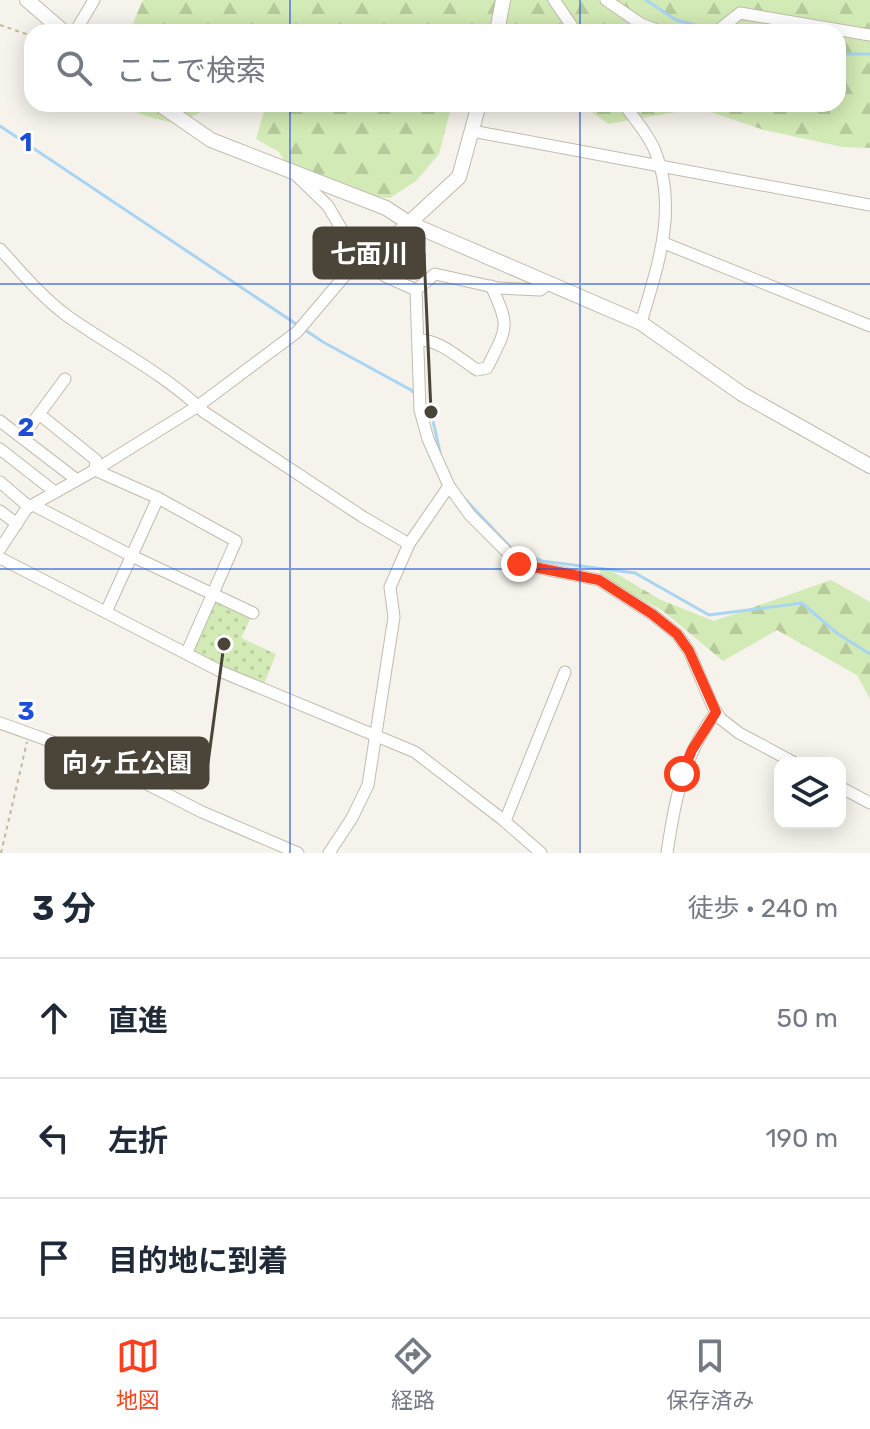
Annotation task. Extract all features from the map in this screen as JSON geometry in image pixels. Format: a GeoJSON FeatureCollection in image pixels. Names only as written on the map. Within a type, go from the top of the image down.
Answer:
{"type":"FeatureCollection","features":[{"type":"Feature","properties":{"kind":"street"},"geometry":{"type":"LineString","coordinates":[[27,0],[55,24]]}},
{"type":"Feature","properties":{"kind":"street"},"geometry":{"type":"LineString","coordinates":[[80,24],[94,0]]}},
{"type":"Feature","properties":{"kind":"street"},"geometry":{"type":"LineString","coordinates":[[498,24],[503,0]]}},
{"type":"Feature","properties":{"kind":"street"},"geometry":{"type":"LineString","coordinates":[[554,0],[570,24]]}},
{"type":"Feature","properties":{"kind":"street"},"geometry":{"type":"LineString","coordinates":[[606,0],[641,24]]}},
{"type":"Feature","properties":{"kind":"street"},"geometry":{"type":"LineString","coordinates":[[726,24],[740,13],[805,24]]}},
{"type":"Feature","properties":{"kind":"street"},"geometry":{"type":"LineString","coordinates":[[846,31],[870,35]]}},
{"type":"Feature","properties":{"kind":"street"},"geometry":{"type":"LineString","coordinates":[[171,112],[211,140],[386,208],[409,223],[641,323],[742,394],[870,466]]}},
{"type":"Feature","properties":{"kind":"street"},"geometry":{"type":"LineString","coordinates":[[0,549],[31,506],[198,406],[297,332],[359,259],[409,223],[459,177],[477,112]]}},
{"type":"Feature","properties":{"kind":"street"},"geometry":{"type":"LineString","coordinates":[[630,112],[655,149],[665,183],[664,243],[641,323]]}},
{"type":"Feature","properties":{"kind":"street"},"geometry":{"type":"LineString","coordinates":[[472,131],[870,205]]}},
{"type":"Feature","properties":{"kind":"street"},"geometry":{"type":"LineString","coordinates":[[291,171],[328,206],[359,259],[385,276],[416,290]]}},
{"type":"Feature","properties":{"kind":"street"},"geometry":{"type":"LineString","coordinates":[[664,243],[870,326]]}},
{"type":"Feature","properties":{"kind":"street"},"geometry":{"type":"LineString","coordinates":[[0,249],[37,290],[64,313],[363,517],[409,544]]}},
{"type":"Feature","properties":{"kind":"street"},"geometry":{"type":"LineString","coordinates":[[416,290],[435,274],[491,286],[540,290],[548,284]]}},
{"type":"Feature","properties":{"kind":"street"},"geometry":{"type":"LineString","coordinates":[[418,340],[425,339],[444,348],[477,370],[487,368],[503,335],[506,317],[491,286]]}},
{"type":"Feature","properties":{"kind":"street"},"geometry":{"type":"LineString","coordinates":[[416,290],[420,406],[428,439],[449,486],[470,515],[519,564],[599,580],[652,614],[677,634],[701,675],[716,712],[739,733],[784,757]]}},
{"type":"Feature","properties":{"kind":"street"},"geometry":{"type":"LineString","coordinates":[[22,437],[65,379]]}},
{"type":"Feature","properties":{"kind":"street"},"geometry":{"type":"LineString","coordinates":[[39,414],[96,460],[95,470]]}},
{"type":"Feature","properties":{"kind":"street"},"geometry":{"type":"LineString","coordinates":[[0,421],[77,480]]}},
{"type":"Feature","properties":{"kind":"street"},"geometry":{"type":"LineString","coordinates":[[0,449],[55,492]]}},
{"type":"Feature","properties":{"kind":"street"},"geometry":{"type":"LineString","coordinates":[[95,470],[158,498],[236,541],[187,652]]}},
{"type":"Feature","properties":{"kind":"street"},"geometry":{"type":"LineString","coordinates":[[0,482],[31,506],[253,613]]}},
{"type":"Feature","properties":{"kind":"street"},"geometry":{"type":"LineString","coordinates":[[329,853],[352,818],[368,785],[394,617],[390,587],[409,544],[449,486]]}},
{"type":"Feature","properties":{"kind":"street"},"geometry":{"type":"LineString","coordinates":[[106,612],[158,498]]}},
{"type":"Feature","properties":{"kind":"street"},"geometry":{"type":"LineString","coordinates":[[0,511],[17,524]]}},
{"type":"Feature","properties":{"kind":"street"},"geometry":{"type":"LineString","coordinates":[[0,558],[264,691],[415,752],[505,821],[535,852]]}},
{"type":"Feature","properties":{"kind":"street"},"geometry":{"type":"LineString","coordinates":[[505,821],[565,672]]}},
{"type":"Feature","properties":{"kind":"street"},"geometry":{"type":"LineString","coordinates":[[667,853],[674,802],[682,774],[692,750],[716,712]]}},
{"type":"Feature","properties":{"kind":"street"},"geometry":{"type":"LineString","coordinates":[[0,723],[92,756],[202,812],[298,853]]}},
{"type":"Feature","properties":{"kind":"street"},"geometry":{"type":"LineString","coordinates":[[846,790],[870,803]]}},
{"type":"Feature","properties":{"kind":"path"},"geometry":{"type":"LineString","coordinates":[[0,25],[24,33]]}},
{"type":"Feature","properties":{"kind":"path"},"geometry":{"type":"LineString","coordinates":[[1,853],[29,733]]}},
{"type":"Feature","properties":{"kind":"green space"},"geometry":{"type":"Polygon","coordinates":[[[143,0],[870,0],[870,148],[843,147],[764,130],[711,112],[846,112],[846,24],[132,24],[143,0]]]}},
{"type":"Feature","properties":{"kind":"green space"},"geometry":{"type":"Polygon","coordinates":[[[136,112],[201,112],[177,124],[136,112]]]}},
{"type":"Feature","properties":{"kind":"green space"},"geometry":{"type":"Polygon","coordinates":[[[264,112],[450,112],[439,154],[416,181],[390,198],[344,194],[291,171],[279,152],[256,139],[264,112]]]}},
{"type":"Feature","properties":{"kind":"green space"},"geometry":{"type":"Polygon","coordinates":[[[592,112],[676,112],[608,124],[592,112]]]}},
{"type":"Feature","properties":{"kind":"green space"},"geometry":{"type":"Polygon","coordinates":[[[600,568],[615,573],[661,600],[714,621],[831,580],[870,602],[870,699],[857,675],[777,630],[723,661],[663,611],[600,576],[600,568]]]}},
{"type":"Feature","properties":{"kind":"green space"},"geometry":{"type":"Polygon","coordinates":[[[215,599],[252,615],[241,638],[276,654],[263,687],[192,650],[215,599]]]}},
{"type":"Feature","properties":{"kind":"waterway"},"geometry":{"type":"LineString","coordinates":[[646,0],[676,20],[692,24]]}},
{"type":"Feature","properties":{"kind":"waterway"},"geometry":{"type":"LineString","coordinates":[[846,54],[870,54]]}},
{"type":"Feature","properties":{"kind":"waterway"},"geometry":{"type":"LineString","coordinates":[[0,126],[323,342],[416,395]]}},
{"type":"Feature","properties":{"kind":"waterway"},"geometry":{"type":"LineString","coordinates":[[424,403],[431,412],[440,452]]}},
{"type":"Feature","properties":{"kind":"waterway"},"geometry":{"type":"LineString","coordinates":[[464,498],[512,549],[525,555],[542,561],[635,573],[709,615],[802,603],[838,634],[870,654]]}},
{"type":"Feature","properties":{"kind":"place","name":"七面川"},"geometry":{"type":"Point","coordinates":[431,412]}},
{"type":"Feature","properties":{"kind":"place","name":"向ヶ丘公園"},"geometry":{"type":"Point","coordinates":[224,644]}},
{"type":"Feature","properties":{"kind":"route"},"geometry":{"type":"LineString","coordinates":[[519,564],[599,580],[625,595],[677,634],[701,675],[716,712],[692,750],[682,774]]}}]}
